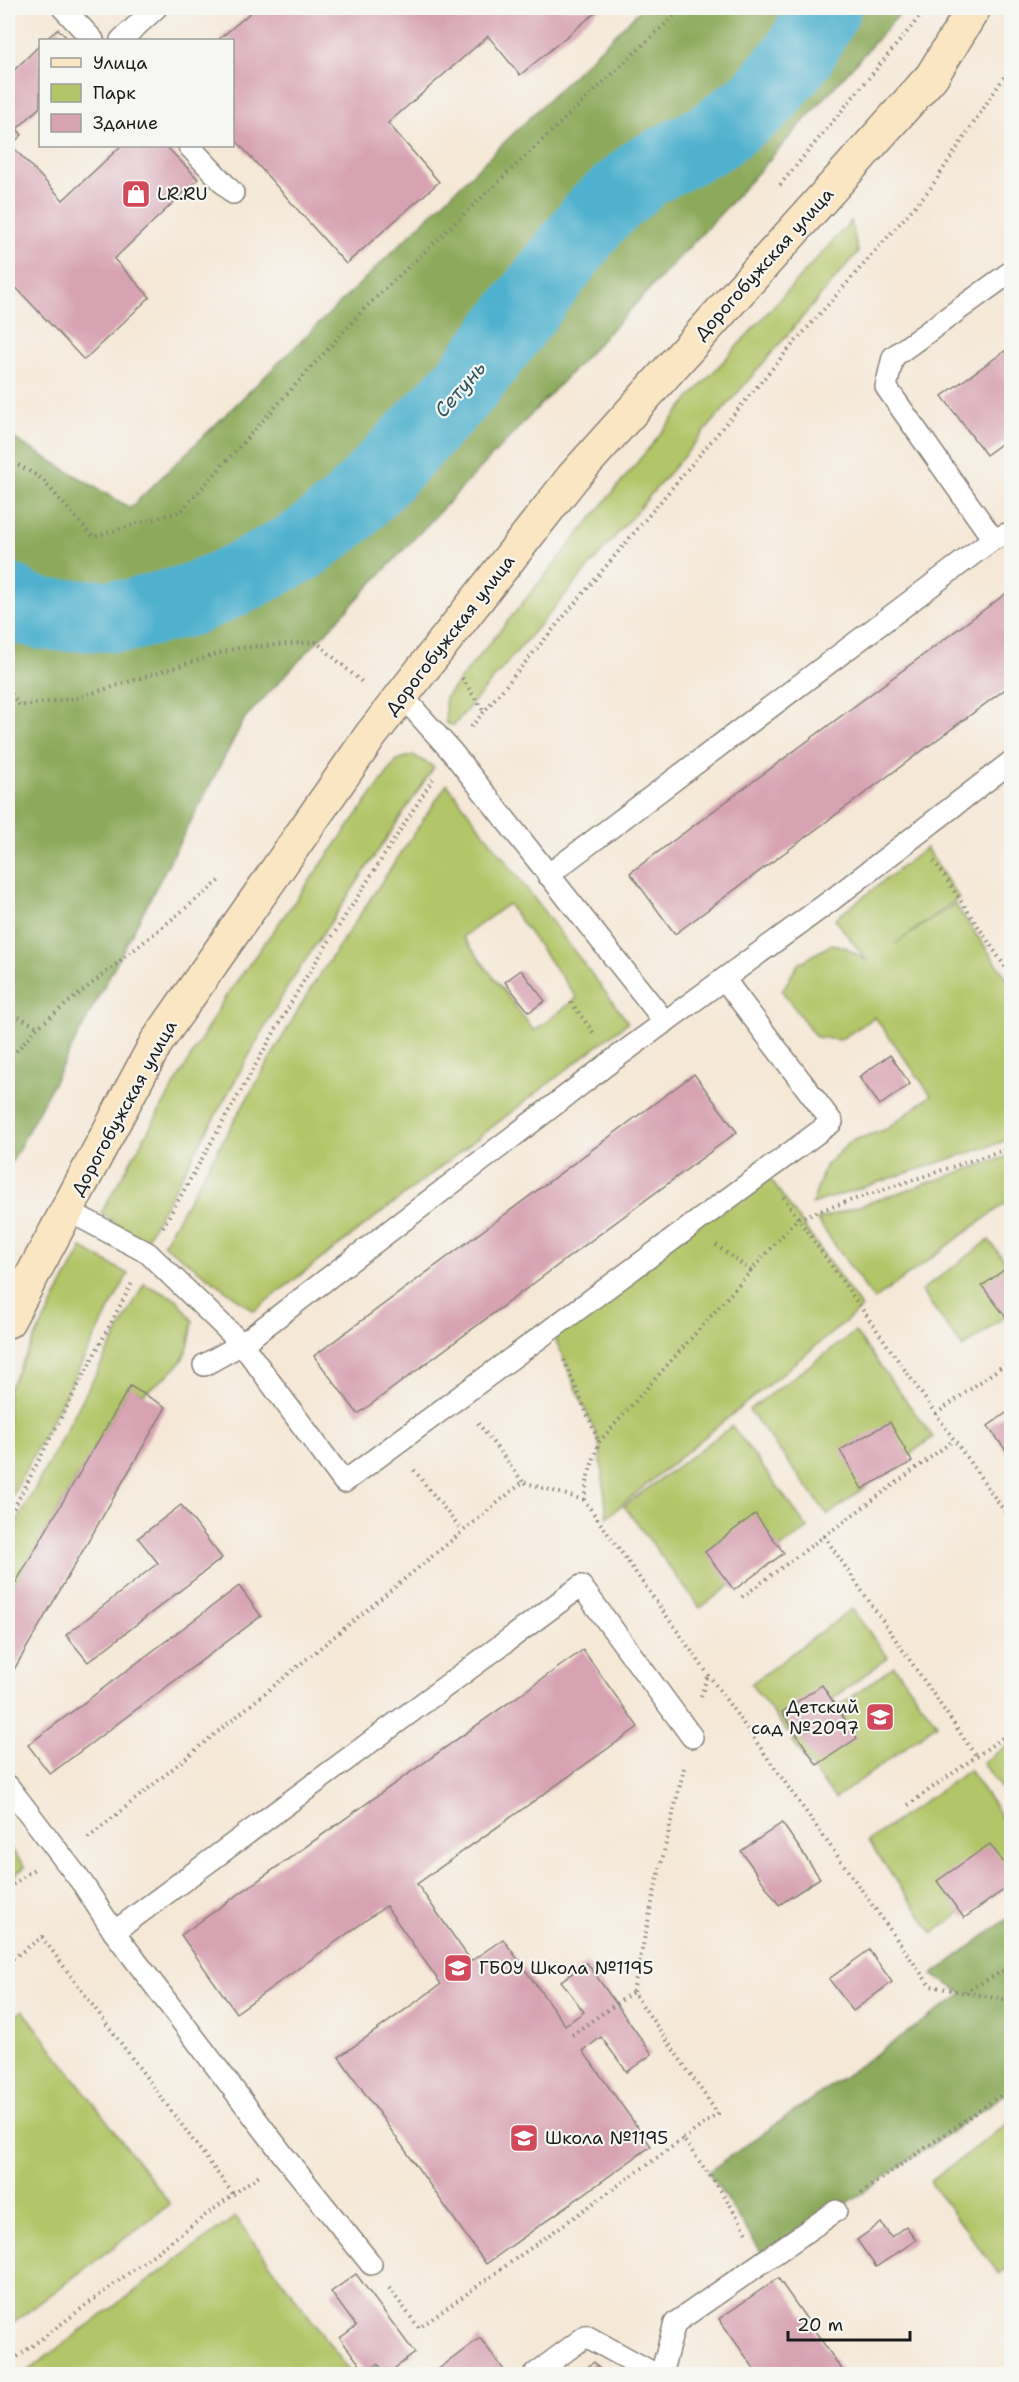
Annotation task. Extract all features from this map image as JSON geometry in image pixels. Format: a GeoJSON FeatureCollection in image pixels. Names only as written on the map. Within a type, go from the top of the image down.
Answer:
{"type":"FeatureCollection","features":[{"type":"Feature","properties":{"kind":"street","name":"Дорогобужская улица"},"geometry":{"type":"LineString","coordinates":[[8,1321],[156,1043],[370,735],[403,697],[573,477],[932,76],[974,8]]}},
{"type":"Feature","properties":{"kind":"lane"},"geometry":{"type":"LineString","coordinates":[[63,8],[92,39]]}},
{"type":"Feature","properties":{"kind":"lane"},"geometry":{"type":"LineString","coordinates":[[122,39],[156,8]]}},
{"type":"Feature","properties":{"kind":"lane"},"geometry":{"type":"LineString","coordinates":[[190,147],[232,193]]}},
{"type":"Feature","properties":{"kind":"lane"},"geometry":{"type":"LineString","coordinates":[[548,875],[1002,535],[886,387],[893,357],[1011,271]]}},
{"type":"Feature","properties":{"kind":"lane"},"geometry":{"type":"LineString","coordinates":[[403,697],[452,752],[664,1022]]}},
{"type":"Feature","properties":{"kind":"lane"},"geometry":{"type":"LineString","coordinates":[[204,1365],[242,1344],[613,1060],[724,979],[1011,761]]}},
{"type":"Feature","properties":{"kind":"lane"},"geometry":{"type":"LineString","coordinates":[[67,1210],[148,1253],[242,1344],[344,1482],[832,1122],[724,979]]}},
{"type":"Feature","properties":{"kind":"lane"},"geometry":{"type":"LineString","coordinates":[[114,1932],[581,1586],[692,1737]]}},
{"type":"Feature","properties":{"kind":"lane"},"geometry":{"type":"LineString","coordinates":[[8,1786],[84,1884],[114,1932],[284,2156],[371,2264]]}},
{"type":"Feature","properties":{"kind":"lane"},"geometry":{"type":"LineString","coordinates":[[661,2374],[675,2323],[836,2211]]}},
{"type":"Feature","properties":{"kind":"lane"},"geometry":{"type":"LineString","coordinates":[[535,2374],[586,2336],[655,2374]]}},
{"type":"Feature","properties":{"kind":"path"},"geometry":{"type":"LineString","coordinates":[[8,459],[41,478],[93,537],[181,511],[365,308],[682,8]]}},
{"type":"Feature","properties":{"kind":"path"},"geometry":{"type":"LineString","coordinates":[[8,689],[20,706],[77,698],[236,648],[316,642],[366,685]]}},
{"type":"Feature","properties":{"kind":"path"},"geometry":{"type":"LineString","coordinates":[[462,678],[483,710]]}},
{"type":"Feature","properties":{"kind":"path"},"geometry":{"type":"LineString","coordinates":[[915,835],[1011,977]]}},
{"type":"Feature","properties":{"kind":"path"},"geometry":{"type":"LineString","coordinates":[[8,1060],[38,1027],[230,873]]}},
{"type":"Feature","properties":{"kind":"path"},"geometry":{"type":"LineString","coordinates":[[572,1002],[613,1060]]}},
{"type":"Feature","properties":{"kind":"path"},"geometry":{"type":"LineString","coordinates":[[8,1011],[38,1027]]}},
{"type":"Feature","properties":{"kind":"path"},"geometry":{"type":"LineString","coordinates":[[584,1500],[588,1476],[599,1442],[798,1218],[1011,1147]]}},
{"type":"Feature","properties":{"kind":"path"},"geometry":{"type":"LineString","coordinates":[[764,1170],[1011,1522]]}},
{"type":"Feature","properties":{"kind":"path"},"geometry":{"type":"LineString","coordinates":[[689,1226],[752,1271]]}},
{"type":"Feature","properties":{"kind":"path"},"geometry":{"type":"LineString","coordinates":[[551,1329],[599,1442]]}},
{"type":"Feature","properties":{"kind":"path"},"geometry":{"type":"LineString","coordinates":[[936,1414],[1011,1359]]}},
{"type":"Feature","properties":{"kind":"path"},"geometry":{"type":"LineString","coordinates":[[474,1418],[523,1482],[584,1500],[930,1986],[964,1993],[1011,1966]]}},
{"type":"Feature","properties":{"kind":"path"},"geometry":{"type":"LineString","coordinates":[[742,1597],[954,1440]]}},
{"type":"Feature","properties":{"kind":"path"},"geometry":{"type":"LineString","coordinates":[[409,1464],[462,1531]]}},
{"type":"Feature","properties":{"kind":"path"},"geometry":{"type":"LineString","coordinates":[[57,1852],[74,1849],[523,1482]]}},
{"type":"Feature","properties":{"kind":"path"},"geometry":{"type":"LineString","coordinates":[[824,1536],[976,1756]]}},
{"type":"Feature","properties":{"kind":"path"},"geometry":{"type":"LineString","coordinates":[[572,2035],[633,1992],[652,1898],[704,1680],[708,1674]]}},
{"type":"Feature","properties":{"kind":"path"},"geometry":{"type":"LineString","coordinates":[[908,1805],[1011,1731]]}},
{"type":"Feature","properties":{"kind":"path"},"geometry":{"type":"LineString","coordinates":[[8,1962],[42,1936],[233,2194]]}},
{"type":"Feature","properties":{"kind":"path"},"geometry":{"type":"LineString","coordinates":[[930,1986],[1011,2001]]}},
{"type":"Feature","properties":{"kind":"path"},"geometry":{"type":"LineString","coordinates":[[371,2264],[419,2328],[718,2114],[633,1992]]}},
{"type":"Feature","properties":{"kind":"path"},"geometry":{"type":"LineString","coordinates":[[836,2211],[1011,2087]]}},
{"type":"Feature","properties":{"kind":"path"},"geometry":{"type":"LineString","coordinates":[[683,2139],[724,2194],[748,2233]]}},
{"type":"Feature","properties":{"kind":"path"},"geometry":{"type":"LineString","coordinates":[[8,2364],[284,2156]]}},
{"type":"Feature","properties":{"kind":"green space"},"geometry":{"type":"Polygon","coordinates":[[[642,8],[905,8],[726,208],[245,718],[8,1169],[8,435],[130,508],[642,8]]]}},
{"type":"Feature","properties":{"kind":"green space"},"geometry":{"type":"Polygon","coordinates":[[[851,221],[858,252],[454,725],[446,724],[445,698],[689,399],[851,221]]]}},
{"type":"Feature","properties":{"kind":"green space"},"geometry":{"type":"Polygon","coordinates":[[[413,755],[434,767],[288,986],[144,1243],[101,1213],[224,999],[397,760],[413,755]]]}},
{"type":"Feature","properties":{"kind":"green space"},"geometry":{"type":"Polygon","coordinates":[[[447,784],[628,1022],[254,1311],[163,1244],[311,988],[447,784]],[[508,904],[463,937],[534,1031],[577,998],[508,904]]]}},
{"type":"Feature","properties":{"kind":"green space"},"geometry":{"type":"Polygon","coordinates":[[[926,848],[959,898],[895,944],[955,904],[1011,984],[1011,1139],[812,1204],[825,1166],[851,1141],[887,1129],[931,1095],[875,1017],[840,1040],[816,1037],[782,991],[798,964],[832,944],[845,947],[867,961],[835,919],[926,848]]]}},
{"type":"Feature","properties":{"kind":"green space"},"geometry":{"type":"Polygon","coordinates":[[[1011,1155],[1011,1199],[874,1300],[817,1220],[1011,1155]]]}},
{"type":"Feature","properties":{"kind":"green space"},"geometry":{"type":"Polygon","coordinates":[[[764,1170],[862,1308],[607,1517],[599,1442],[551,1329],[764,1170]]]}},
{"type":"Feature","properties":{"kind":"green space"},"geometry":{"type":"Polygon","coordinates":[[[989,1240],[1011,1269],[1011,1312],[963,1348],[921,1291],[989,1240]]]}},
{"type":"Feature","properties":{"kind":"green space"},"geometry":{"type":"Polygon","coordinates":[[[82,1248],[128,1274],[8,1504],[8,1390],[82,1248]]]}},
{"type":"Feature","properties":{"kind":"green space"},"geometry":{"type":"Polygon","coordinates":[[[144,1284],[177,1299],[193,1321],[188,1348],[179,1365],[143,1394],[130,1387],[8,1596],[8,1539],[144,1284]]]}},
{"type":"Feature","properties":{"kind":"green space"},"geometry":{"type":"Polygon","coordinates":[[[855,1332],[933,1437],[828,1515],[749,1410],[855,1332]]]}},
{"type":"Feature","properties":{"kind":"green space"},"geometry":{"type":"Polygon","coordinates":[[[732,1426],[808,1528],[700,1608],[624,1506],[732,1426]]]}},
{"type":"Feature","properties":{"kind":"green space"},"geometry":{"type":"Polygon","coordinates":[[[852,1609],[888,1657],[788,1733],[751,1684],[852,1609]]]}},
{"type":"Feature","properties":{"kind":"green space"},"geometry":{"type":"Polygon","coordinates":[[[894,1666],[937,1724],[835,1799],[792,1741],[894,1666]]]}},
{"type":"Feature","properties":{"kind":"green space"},"geometry":{"type":"Polygon","coordinates":[[[1011,1743],[1011,1803],[983,1763],[1011,1743]]]}},
{"type":"Feature","properties":{"kind":"green space"},"geometry":{"type":"Polygon","coordinates":[[[969,1770],[1011,1830],[1011,1878],[933,1933],[868,1841],[969,1770]]]}},
{"type":"Feature","properties":{"kind":"green space"},"geometry":{"type":"Polygon","coordinates":[[[8,1845],[25,1867],[8,1880],[8,1845]]]}},
{"type":"Feature","properties":{"kind":"green space"},"geometry":{"type":"Polygon","coordinates":[[[1011,1916],[1011,2090],[766,2259],[708,2172],[963,1993],[932,1975],[1011,1916]]]}},
{"type":"Feature","properties":{"kind":"green space"},"geometry":{"type":"Polygon","coordinates":[[[23,2010],[170,2204],[8,2327],[8,2022],[23,2010]]]}},
{"type":"Feature","properties":{"kind":"green space"},"geometry":{"type":"Polygon","coordinates":[[[1011,2121],[1011,2265],[999,2274],[930,2182],[1011,2121]]]}},
{"type":"Feature","properties":{"kind":"green space"},"geometry":{"type":"Polygon","coordinates":[[[235,2217],[352,2374],[23,2374],[235,2217]]]}},
{"type":"Feature","properties":{"kind":"building"},"geometry":{"type":"Polygon","coordinates":[[[256,8],[601,8],[520,75],[488,36],[388,123],[439,182],[346,264],[234,138],[234,39],[219,39],[256,8]]]}},
{"type":"Feature","properties":{"kind":"building"},"geometry":{"type":"Polygon","coordinates":[[[58,29],[68,39],[46,39],[58,29]]]}},
{"type":"Feature","properties":{"kind":"building"},"geometry":{"type":"Polygon","coordinates":[[[39,46],[39,108],[17,129],[22,135],[11,145],[63,200],[120,147],[167,147],[198,179],[114,259],[150,297],[84,360],[8,279],[8,76],[39,46]]]}},
{"type":"Feature","properties":{"kind":"building"},"geometry":{"type":"Polygon","coordinates":[[[1012,346],[1012,436],[986,455],[942,396],[1012,346]]]}},
{"type":"Feature","properties":{"kind":"building"},"geometry":{"type":"Polygon","coordinates":[[[1012,589],[1012,684],[675,934],[630,873],[1012,589]]]}},
{"type":"Feature","properties":{"kind":"building"},"geometry":{"type":"Polygon","coordinates":[[[521,970],[545,1001],[529,1012],[505,982],[521,970]]]}},
{"type":"Feature","properties":{"kind":"building"},"geometry":{"type":"Polygon","coordinates":[[[890,1055],[910,1084],[880,1105],[859,1077],[890,1055]]]}},
{"type":"Feature","properties":{"kind":"building"},"geometry":{"type":"Polygon","coordinates":[[[694,1074],[737,1132],[358,1414],[314,1356],[694,1074]]]}},
{"type":"Feature","properties":{"kind":"building"},"geometry":{"type":"Polygon","coordinates":[[[1012,1264],[1012,1325],[982,1286],[1012,1264]]]}},
{"type":"Feature","properties":{"kind":"building"},"geometry":{"type":"Polygon","coordinates":[[[130,1386],[166,1407],[8,1680],[8,1596],[130,1386]]]}},
{"type":"Feature","properties":{"kind":"building"},"geometry":{"type":"Polygon","coordinates":[[[1012,1409],[1012,1459],[988,1426],[1012,1409]]]}},
{"type":"Feature","properties":{"kind":"building"},"geometry":{"type":"Polygon","coordinates":[[[890,1422],[912,1462],[862,1489],[840,1450],[890,1422]]]}},
{"type":"Feature","properties":{"kind":"building"},"geometry":{"type":"Polygon","coordinates":[[[181,1505],[222,1558],[88,1662],[66,1635],[158,1563],[138,1538],[181,1505]]]}},
{"type":"Feature","properties":{"kind":"building"},"geometry":{"type":"Polygon","coordinates":[[[755,1514],[784,1553],[734,1590],[705,1552],[755,1514]]]}},
{"type":"Feature","properties":{"kind":"building"},"geometry":{"type":"Polygon","coordinates":[[[239,1586],[261,1616],[50,1774],[28,1745],[239,1586]]]}},
{"type":"Feature","properties":{"kind":"building"},"geometry":{"type":"Polygon","coordinates":[[[583,1650],[638,1727],[417,1884],[471,1961],[503,1939],[565,2025],[584,2012],[561,1981],[587,1963],[652,2054],[627,2072],[601,2037],[583,2051],[651,2146],[486,2264],[339,2057],[441,1984],[386,1906],[236,2013],[181,1935],[583,1650]]]}},
{"type":"Feature","properties":{"kind":"building"},"geometry":{"type":"Polygon","coordinates":[[[822,1685],[857,1738],[817,1765],[782,1712],[822,1685]]]}},
{"type":"Feature","properties":{"kind":"building"},"geometry":{"type":"Polygon","coordinates":[[[782,1823],[820,1878],[779,1905],[741,1851],[782,1823]]]}},
{"type":"Feature","properties":{"kind":"building"},"geometry":{"type":"Polygon","coordinates":[[[990,1844],[1012,1874],[1012,1884],[964,1918],[937,1881],[990,1844]]]}},
{"type":"Feature","properties":{"kind":"building"},"geometry":{"type":"Polygon","coordinates":[[[869,1950],[892,1982],[853,2011],[829,1979],[869,1950]]]}},
{"type":"Feature","properties":{"kind":"building"},"geometry":{"type":"Polygon","coordinates":[[[881,2223],[891,2237],[906,2226],[916,2240],[876,2267],[857,2240],[881,2223]]]}},
{"type":"Feature","properties":{"kind":"building"},"geometry":{"type":"Polygon","coordinates":[[[356,2274],[415,2353],[387,2374],[378,2364],[366,2373],[340,2338],[356,2326],[331,2292],[356,2274]]]}},
{"type":"Feature","properties":{"kind":"building"},"geometry":{"type":"Polygon","coordinates":[[[778,2278],[845,2374],[758,2374],[719,2319],[778,2278]]]}},
{"type":"Feature","properties":{"kind":"building"},"geometry":{"type":"Polygon","coordinates":[[[480,2338],[504,2370],[498,2374],[432,2374],[480,2338]]]}},
{"type":"Feature","properties":{"kind":"building"},"geometry":{"type":"Polygon","coordinates":[[[594,2362],[604,2374],[578,2374],[594,2362]]]}},
{"type":"Feature","properties":{"kind":"waterway","name":"Сетунь"},"geometry":{"type":"LineString","coordinates":[[8,598],[20,608],[48,615],[127,616],[190,600],[234,581],[303,545],[347,511],[465,386],[599,212],[645,172],[711,138],[761,100],[798,56],[825,8]]}},
{"type":"Feature","properties":{"kind":"place","name":"LR.RU"},"geometry":{"type":"Point","coordinates":[136,194]}},
{"type":"Feature","properties":{"kind":"place","name":"Детский сад №2097"},"geometry":{"type":"Point","coordinates":[880,1717]}},
{"type":"Feature","properties":{"kind":"place","name":"ГБОУ Школа №1195"},"geometry":{"type":"Point","coordinates":[458,1968]}},
{"type":"Feature","properties":{"kind":"place","name":"Школа №1195"},"geometry":{"type":"Point","coordinates":[524,2138]}}]}
